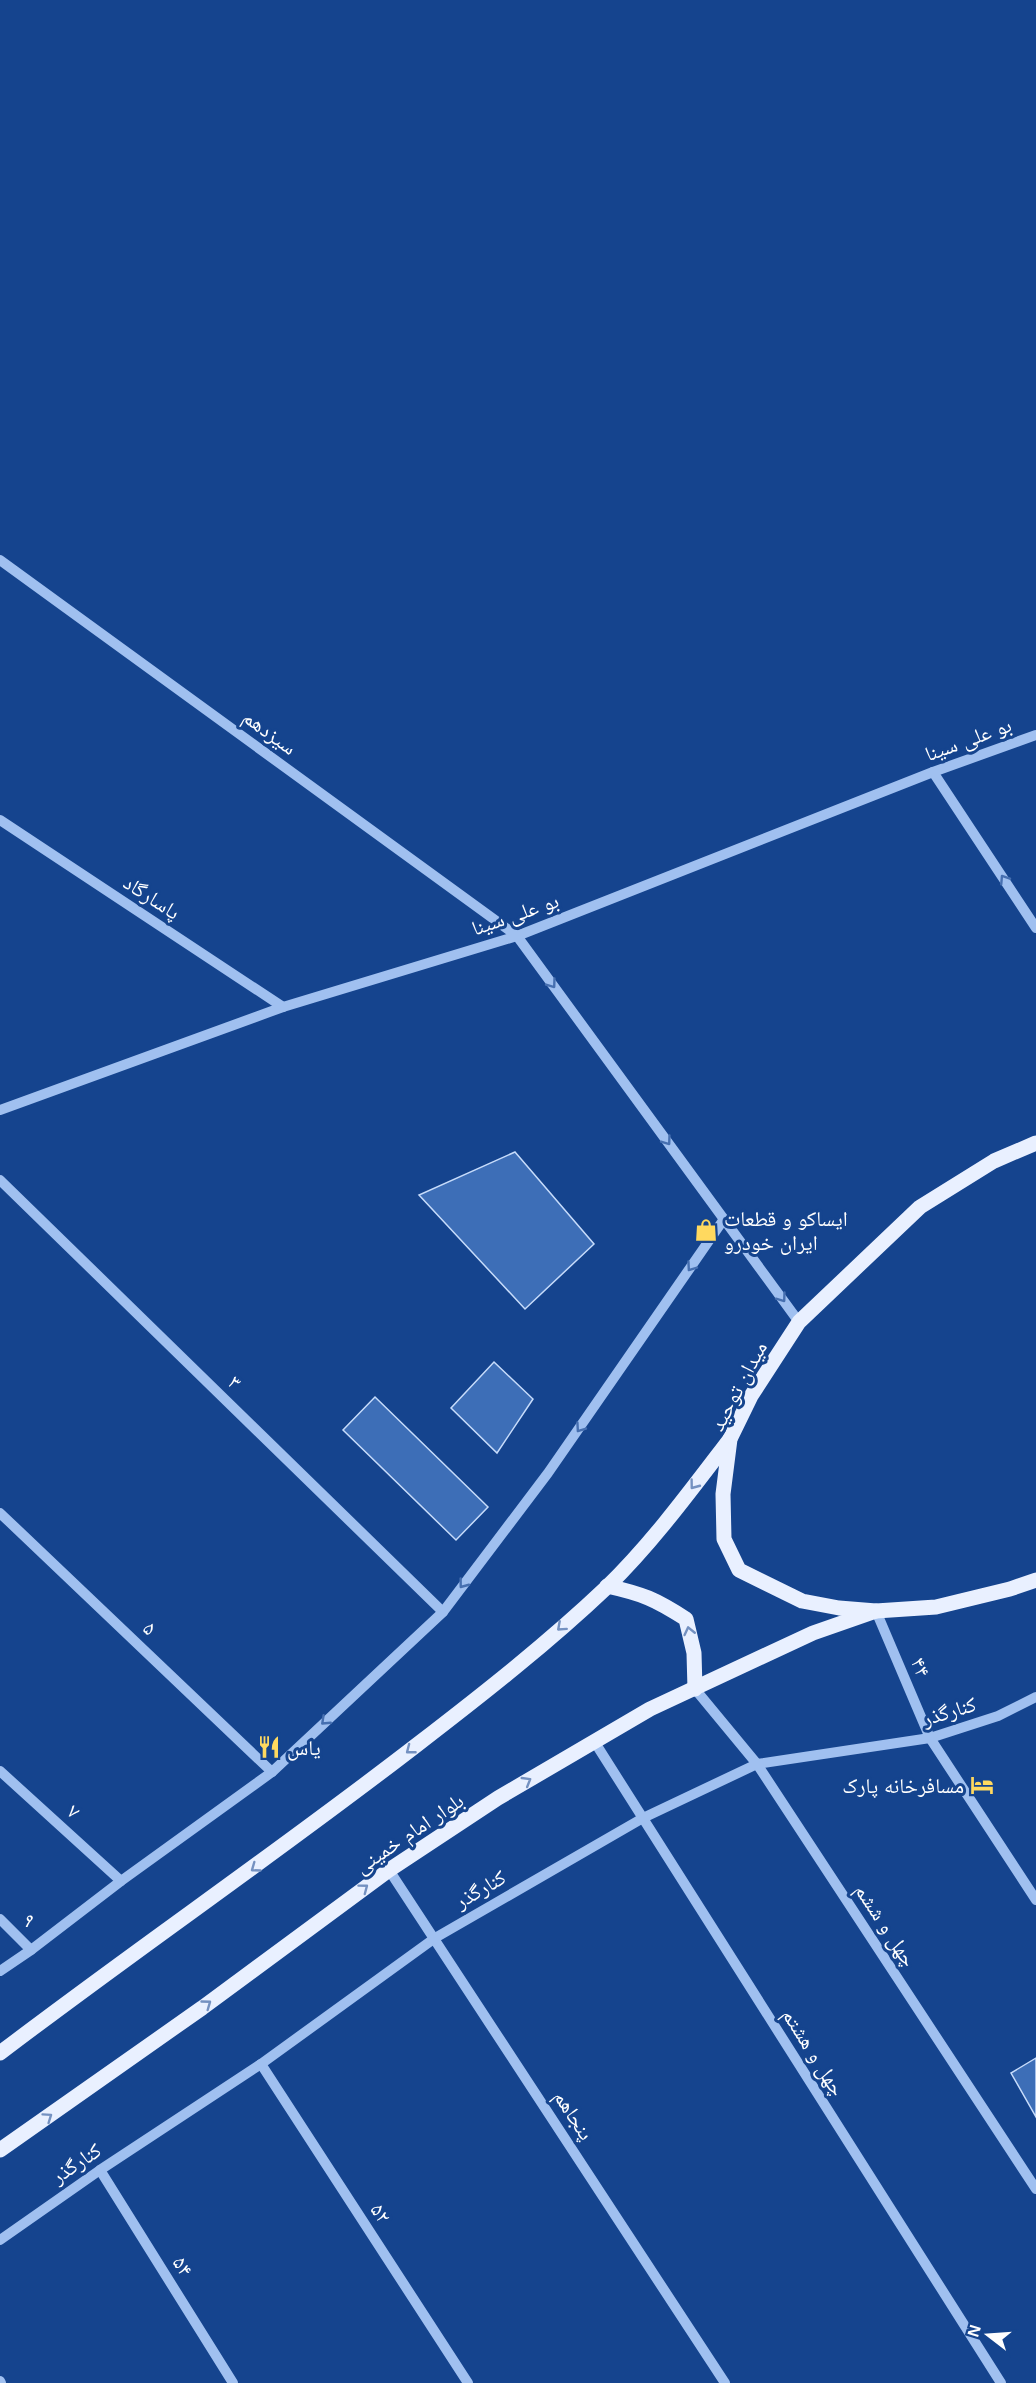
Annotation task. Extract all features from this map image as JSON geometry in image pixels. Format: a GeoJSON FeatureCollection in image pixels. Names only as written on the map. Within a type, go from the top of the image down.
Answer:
{"type":"FeatureCollection","features":[{"type":"Feature","properties":{"kind":"main road","name":"میدان توحید"},"geometry":{"type":"LineString","coordinates":[[1036,1143],[994,1161],[920,1206],[799,1322],[751,1396],[730,1438],[723,1494],[724,1539],[739,1570],[802,1601],[839,1608],[876,1611],[936,1607],[1010,1589],[1036,1580]]}},
{"type":"Feature","properties":{"kind":"main road"},"geometry":{"type":"LineString","coordinates":[[0,2053],[75,1996],[321,1819],[504,1678],[607,1586],[659,1531],[730,1438]]}},
{"type":"Feature","properties":{"kind":"main road"},"geometry":{"type":"LineString","coordinates":[[607,1586],[641,1593],[686,1619],[694,1653],[695,1689]]}},
{"type":"Feature","properties":{"kind":"main road","name":"بلوار امام خمینی"},"geometry":{"type":"LineString","coordinates":[[0,2150],[202,2008],[389,1870],[498,1798],[650,1709],[813,1633],[876,1611]]}},
{"type":"Feature","properties":{"kind":"street","name":"سیزدهم"},"geometry":{"type":"LineString","coordinates":[[0,560],[517,936],[799,1322]]}},
{"type":"Feature","properties":{"kind":"street","name":"بو علی سینا"},"geometry":{"type":"LineString","coordinates":[[0,1110],[283,1007],[517,936],[933,772],[1036,735]]}},
{"type":"Feature","properties":{"kind":"street"},"geometry":{"type":"LineString","coordinates":[[933,772],[1036,928]]}},
{"type":"Feature","properties":{"kind":"street","name":"پاسارگاد"},"geometry":{"type":"LineString","coordinates":[[0,820],[283,1007]]}},
{"type":"Feature","properties":{"kind":"street","name":"۳"},"geometry":{"type":"LineString","coordinates":[[0,1180],[442,1612]]}},
{"type":"Feature","properties":{"kind":"street"},"geometry":{"type":"LineString","coordinates":[[0,1971],[272,1772],[442,1612],[548,1473],[724,1220]]}},
{"type":"Feature","properties":{"kind":"street","name":"۵"},"geometry":{"type":"LineString","coordinates":[[0,1513],[272,1772]]}},
{"type":"Feature","properties":{"kind":"street","name":"۴۴"},"geometry":{"type":"LineString","coordinates":[[876,1611],[930,1738],[1036,1900]]}},
{"type":"Feature","properties":{"kind":"street","name":"چهل و ششم"},"geometry":{"type":"LineString","coordinates":[[695,1689],[757,1764],[1036,2189]]}},
{"type":"Feature","properties":{"kind":"street","name":"کنارگذر"},"geometry":{"type":"LineString","coordinates":[[0,2240],[100,2170],[261,2064],[435,1938],[642,1818],[757,1764],[930,1738],[998,1716],[1036,1697]]}},
{"type":"Feature","properties":{"kind":"street","name":"چهل و هشتم"},"geometry":{"type":"LineString","coordinates":[[594,1741],[1000,2383]]}},
{"type":"Feature","properties":{"kind":"street","name":"۷"},"geometry":{"type":"LineString","coordinates":[[0,1771],[121,1881]]}},
{"type":"Feature","properties":{"kind":"street","name":"پنجاهم"},"geometry":{"type":"LineString","coordinates":[[389,1870],[725,2383]]}},
{"type":"Feature","properties":{"kind":"street","name":"۹"},"geometry":{"type":"LineString","coordinates":[[0,1919],[31,1950]]}},
{"type":"Feature","properties":{"kind":"street","name":"۵۲"},"geometry":{"type":"LineString","coordinates":[[261,2064],[468,2383]]}},
{"type":"Feature","properties":{"kind":"street","name":"۵۴"},"geometry":{"type":"LineString","coordinates":[[100,2170],[233,2383]]}},
{"type":"Feature","properties":{"kind":"building"},"geometry":{"type":"Polygon","coordinates":[[[515,1152],[594,1244],[525,1309],[419,1195],[515,1152]]]}},
{"type":"Feature","properties":{"kind":"building"},"geometry":{"type":"Polygon","coordinates":[[[494,1362],[533,1399],[497,1453],[451,1408],[494,1362]]]}},
{"type":"Feature","properties":{"kind":"building"},"geometry":{"type":"Polygon","coordinates":[[[375,1397],[488,1507],[456,1540],[343,1430],[375,1397]]]}},
{"type":"Feature","properties":{"kind":"building"},"geometry":{"type":"Polygon","coordinates":[[[1036,2058],[1036,2117],[1011,2073],[1036,2058]]]}},
{"type":"Feature","properties":{"kind":"place","name":"ایساکو و قطعات ایران خودرو"},"geometry":{"type":"Point","coordinates":[706,1230]}},
{"type":"Feature","properties":{"kind":"place","name":"یاس"},"geometry":{"type":"Point","coordinates":[269,1747]}},
{"type":"Feature","properties":{"kind":"place","name":"مسافرخانه پارک"},"geometry":{"type":"Point","coordinates":[982,1785]}}]}
